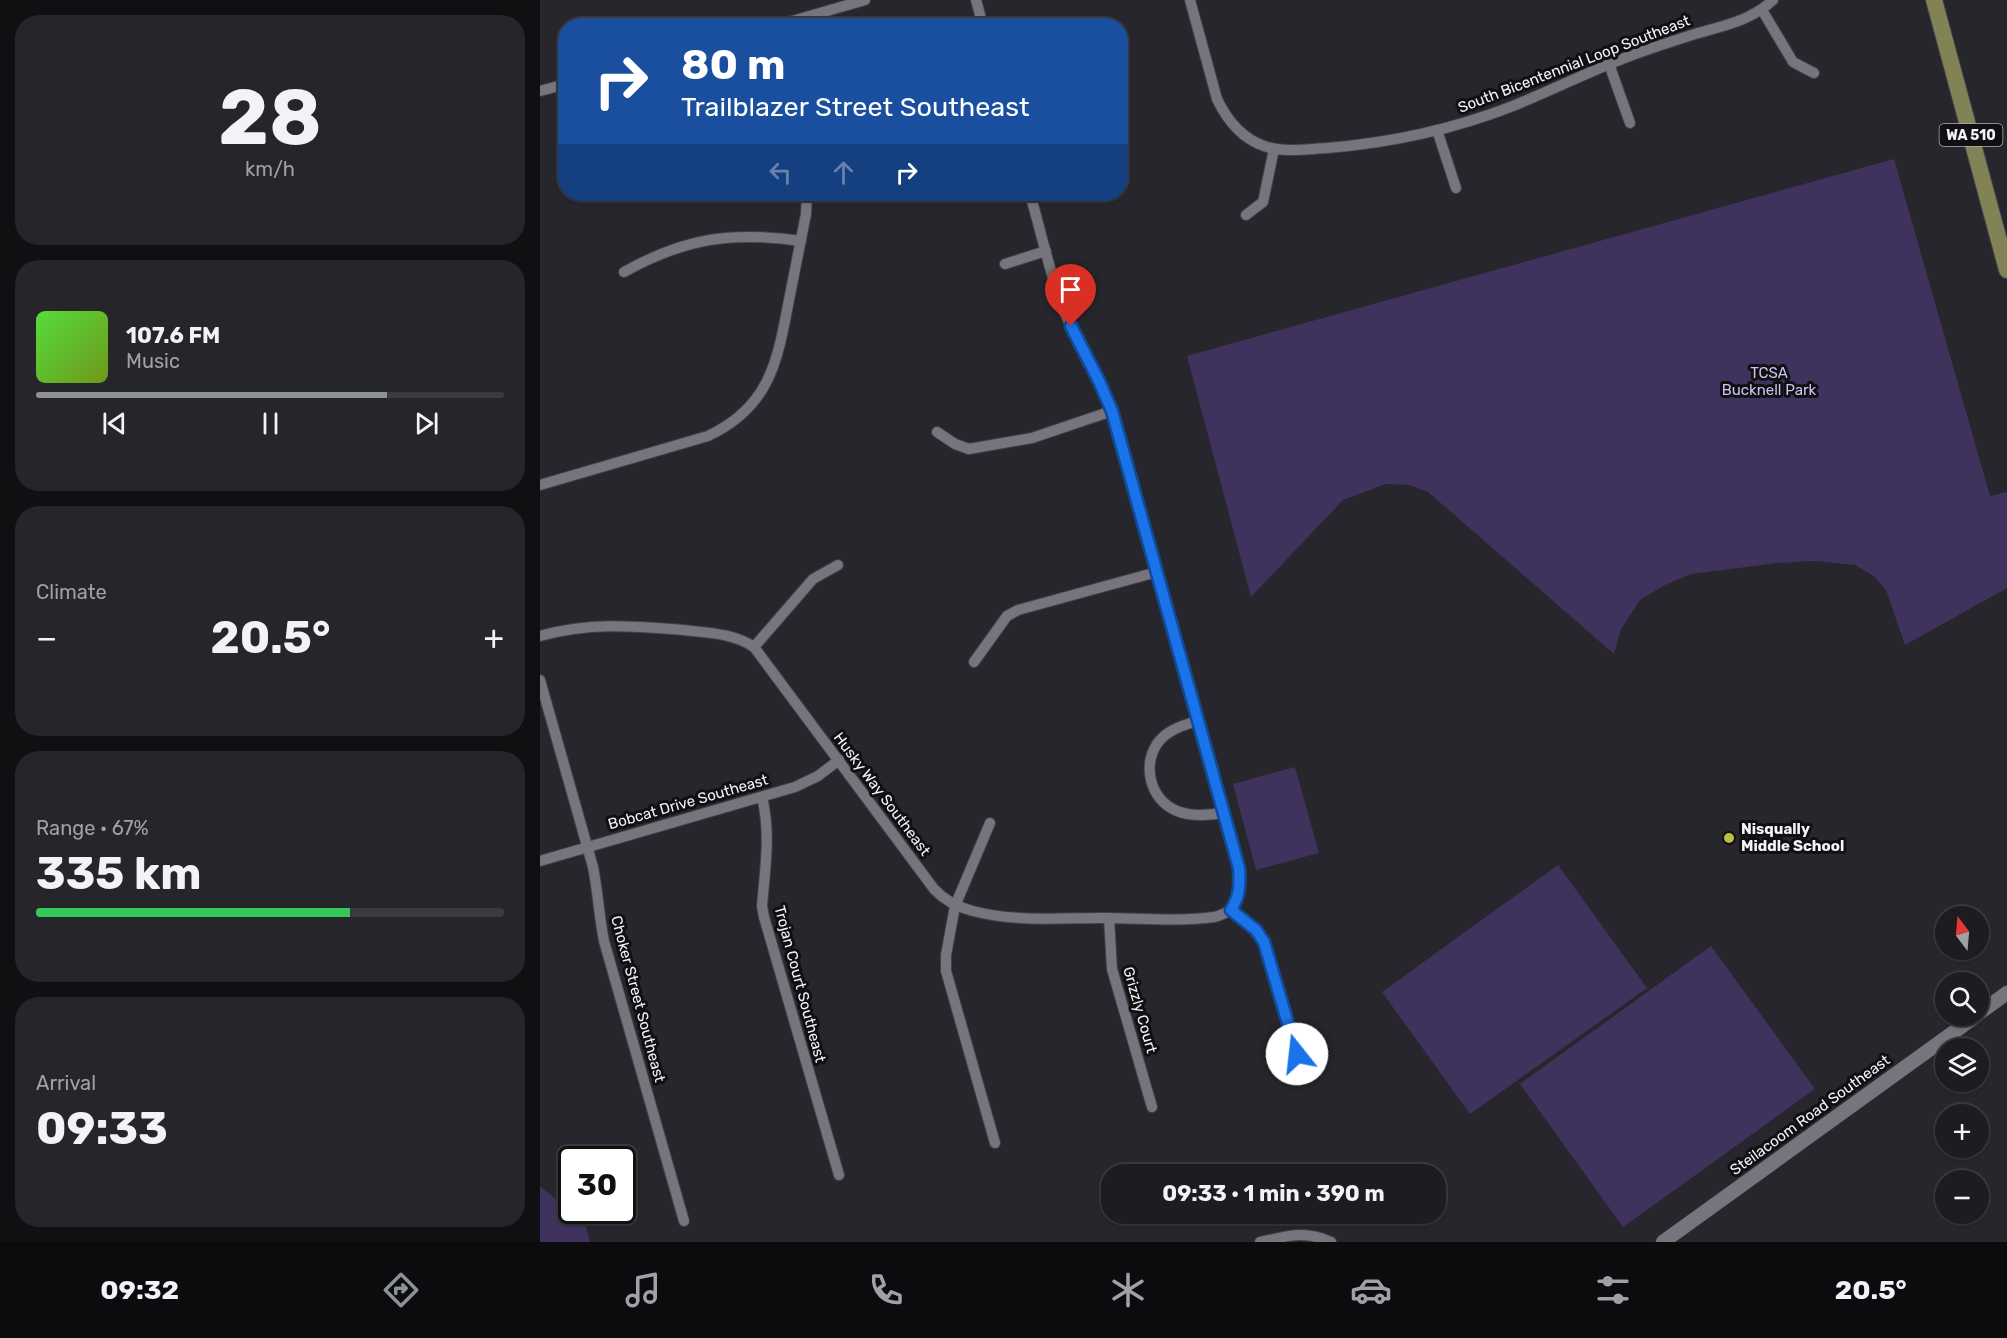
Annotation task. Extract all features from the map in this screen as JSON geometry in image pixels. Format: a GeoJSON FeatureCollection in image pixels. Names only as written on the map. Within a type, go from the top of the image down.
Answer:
{"type":"FeatureCollection","features":[{"type":"Feature","properties":{"kind":"main road","name":"WA 510"},"geometry":{"type":"LineString","coordinates":[[1934,0],[2007,270]]}},
{"type":"Feature","properties":{"kind":"street"},"geometry":{"type":"LineString","coordinates":[[802,18],[865,0]]}},
{"type":"Feature","properties":{"kind":"street"},"geometry":{"type":"LineString","coordinates":[[976,0],[981,18]]}},
{"type":"Feature","properties":{"kind":"street","name":"South Bicentennial Loop Southeast"},"geometry":{"type":"LineString","coordinates":[[1190,0],[1223,111],[1239,132],[1261,145],[1287,151],[1342,147],[1437,130],[1510,107],[1609,64],[1658,46],[1739,21],[1762,10],[1773,0]]}},
{"type":"Feature","properties":{"kind":"street"},"geometry":{"type":"LineString","coordinates":[[1762,10],[1793,62],[1814,73]]}},
{"type":"Feature","properties":{"kind":"street"},"geometry":{"type":"LineString","coordinates":[[1609,64],[1630,123]]}},
{"type":"Feature","properties":{"kind":"street"},"geometry":{"type":"LineString","coordinates":[[540,91],[558,86]]}},
{"type":"Feature","properties":{"kind":"street"},"geometry":{"type":"LineString","coordinates":[[1437,130],[1456,188]]}},
{"type":"Feature","properties":{"kind":"street"},"geometry":{"type":"LineString","coordinates":[[1246,215],[1263,202],[1274,149]]}},
{"type":"Feature","properties":{"kind":"street"},"geometry":{"type":"LineString","coordinates":[[540,485],[702,439],[720,431],[745,412],[765,388],[776,362],[801,241],[806,201]]}},
{"type":"Feature","properties":{"kind":"street"},"geometry":{"type":"LineString","coordinates":[[1032,201],[1058,293],[1071,326],[1112,411],[1239,868],[1240,884],[1237,900],[1231,910],[1256,930],[1264,942],[1297,1054]]}},
{"type":"Feature","properties":{"kind":"street"},"geometry":{"type":"LineString","coordinates":[[624,272],[650,257],[673,248],[713,239],[756,236],[801,241]]}},
{"type":"Feature","properties":{"kind":"street"},"geometry":{"type":"LineString","coordinates":[[1005,264],[1046,251]]}},
{"type":"Feature","properties":{"kind":"street"},"geometry":{"type":"LineString","coordinates":[[937,432],[955,444],[969,449],[1032,438],[1112,411]]}},
{"type":"Feature","properties":{"kind":"street"},"geometry":{"type":"LineString","coordinates":[[754,647],[813,579],[838,565]]}},
{"type":"Feature","properties":{"kind":"street"},"geometry":{"type":"LineString","coordinates":[[974,662],[995,630],[1006,616],[1012,613],[1157,572]]}},
{"type":"Feature","properties":{"kind":"street","name":"Husky Way Southeast"},"geometry":{"type":"LineString","coordinates":[[540,636],[575,627],[625,625],[722,634],[743,639],[754,647],[934,889],[955,906],[975,912],[1006,916],[1109,918],[1190,919],[1217,917],[1231,910]]}},
{"type":"Feature","properties":{"kind":"street","name":"Choker Street Southeast"},"geometry":{"type":"LineString","coordinates":[[540,680],[588,847],[597,887],[598,913],[604,941],[684,1221]]}},
{"type":"Feature","properties":{"kind":"street"},"geometry":{"type":"LineString","coordinates":[[1197,721],[1175,728],[1161,739],[1152,752],[1149,764],[1152,784],[1155,793],[1167,806],[1178,812],[1195,815],[1223,813]]}},
{"type":"Feature","properties":{"kind":"street","name":"Bobcat Drive Southeast"},"geometry":{"type":"LineString","coordinates":[[540,861],[807,782],[839,760]]}},
{"type":"Feature","properties":{"kind":"street","name":"Trojan Court Southeast"},"geometry":{"type":"LineString","coordinates":[[762,797],[768,837],[762,906],[764,917],[838,1175]]}},
{"type":"Feature","properties":{"kind":"street"},"geometry":{"type":"LineString","coordinates":[[990,823],[955,906],[946,955],[946,971],[994,1143]]}},
{"type":"Feature","properties":{"kind":"street","name":"Grizzly Court"},"geometry":{"type":"LineString","coordinates":[[1109,918],[1112,969],[1152,1107]]}},
{"type":"Feature","properties":{"kind":"street","name":"Steilacoom Road Southeast"},"geometry":{"type":"LineString","coordinates":[[1989,1006],[2007,993]]}},
{"type":"Feature","properties":{"kind":"street","name":"Steilacoom Road Southeast"},"geometry":{"type":"LineString","coordinates":[[1663,1242],[1962,1026]]}},
{"type":"Feature","properties":{"kind":"street"},"geometry":{"type":"LineString","coordinates":[[1260,1242],[1292,1235],[1311,1234],[1331,1242]]}},
{"type":"Feature","properties":{"kind":"green space","name":"TCSA Bucknell Park"},"geometry":{"type":"Polygon","coordinates":[[[1894,159],[1990,496],[2007,492],[2007,588],[1905,645],[1886,590],[1874,576],[1855,565],[1814,561],[1691,574],[1665,585],[1640,600],[1621,629],[1614,654],[1428,492],[1409,485],[1386,484],[1343,500],[1251,597],[1187,356],[1894,159]]]}},
{"type":"Feature","properties":{"kind":"green space"},"geometry":{"type":"Polygon","coordinates":[[[1295,767],[1319,853],[1256,870],[1233,784],[1295,767]]]}},
{"type":"Feature","properties":{"kind":"green space"},"geometry":{"type":"Polygon","coordinates":[[[1558,865],[1647,988],[1470,1114],[1382,992],[1558,865]]]}},
{"type":"Feature","properties":{"kind":"green space"},"geometry":{"type":"Polygon","coordinates":[[[1711,946],[1815,1089],[1623,1227],[1520,1084],[1711,946]]]}},
{"type":"Feature","properties":{"kind":"green space"},"geometry":{"type":"Polygon","coordinates":[[[540,1186],[558,1201],[558,1224],[585,1224],[590,1242],[540,1242],[540,1186]]]}},
{"type":"Feature","properties":{"kind":"place","name":"Nisqually Middle School"},"geometry":{"type":"Point","coordinates":[1729,838]}},
{"type":"Feature","properties":{"kind":"route"},"geometry":{"type":"LineString","coordinates":[[1071,326],[1112,411],[1239,868],[1240,884],[1237,900],[1231,910],[1256,930],[1264,942],[1297,1054]]}}]}
